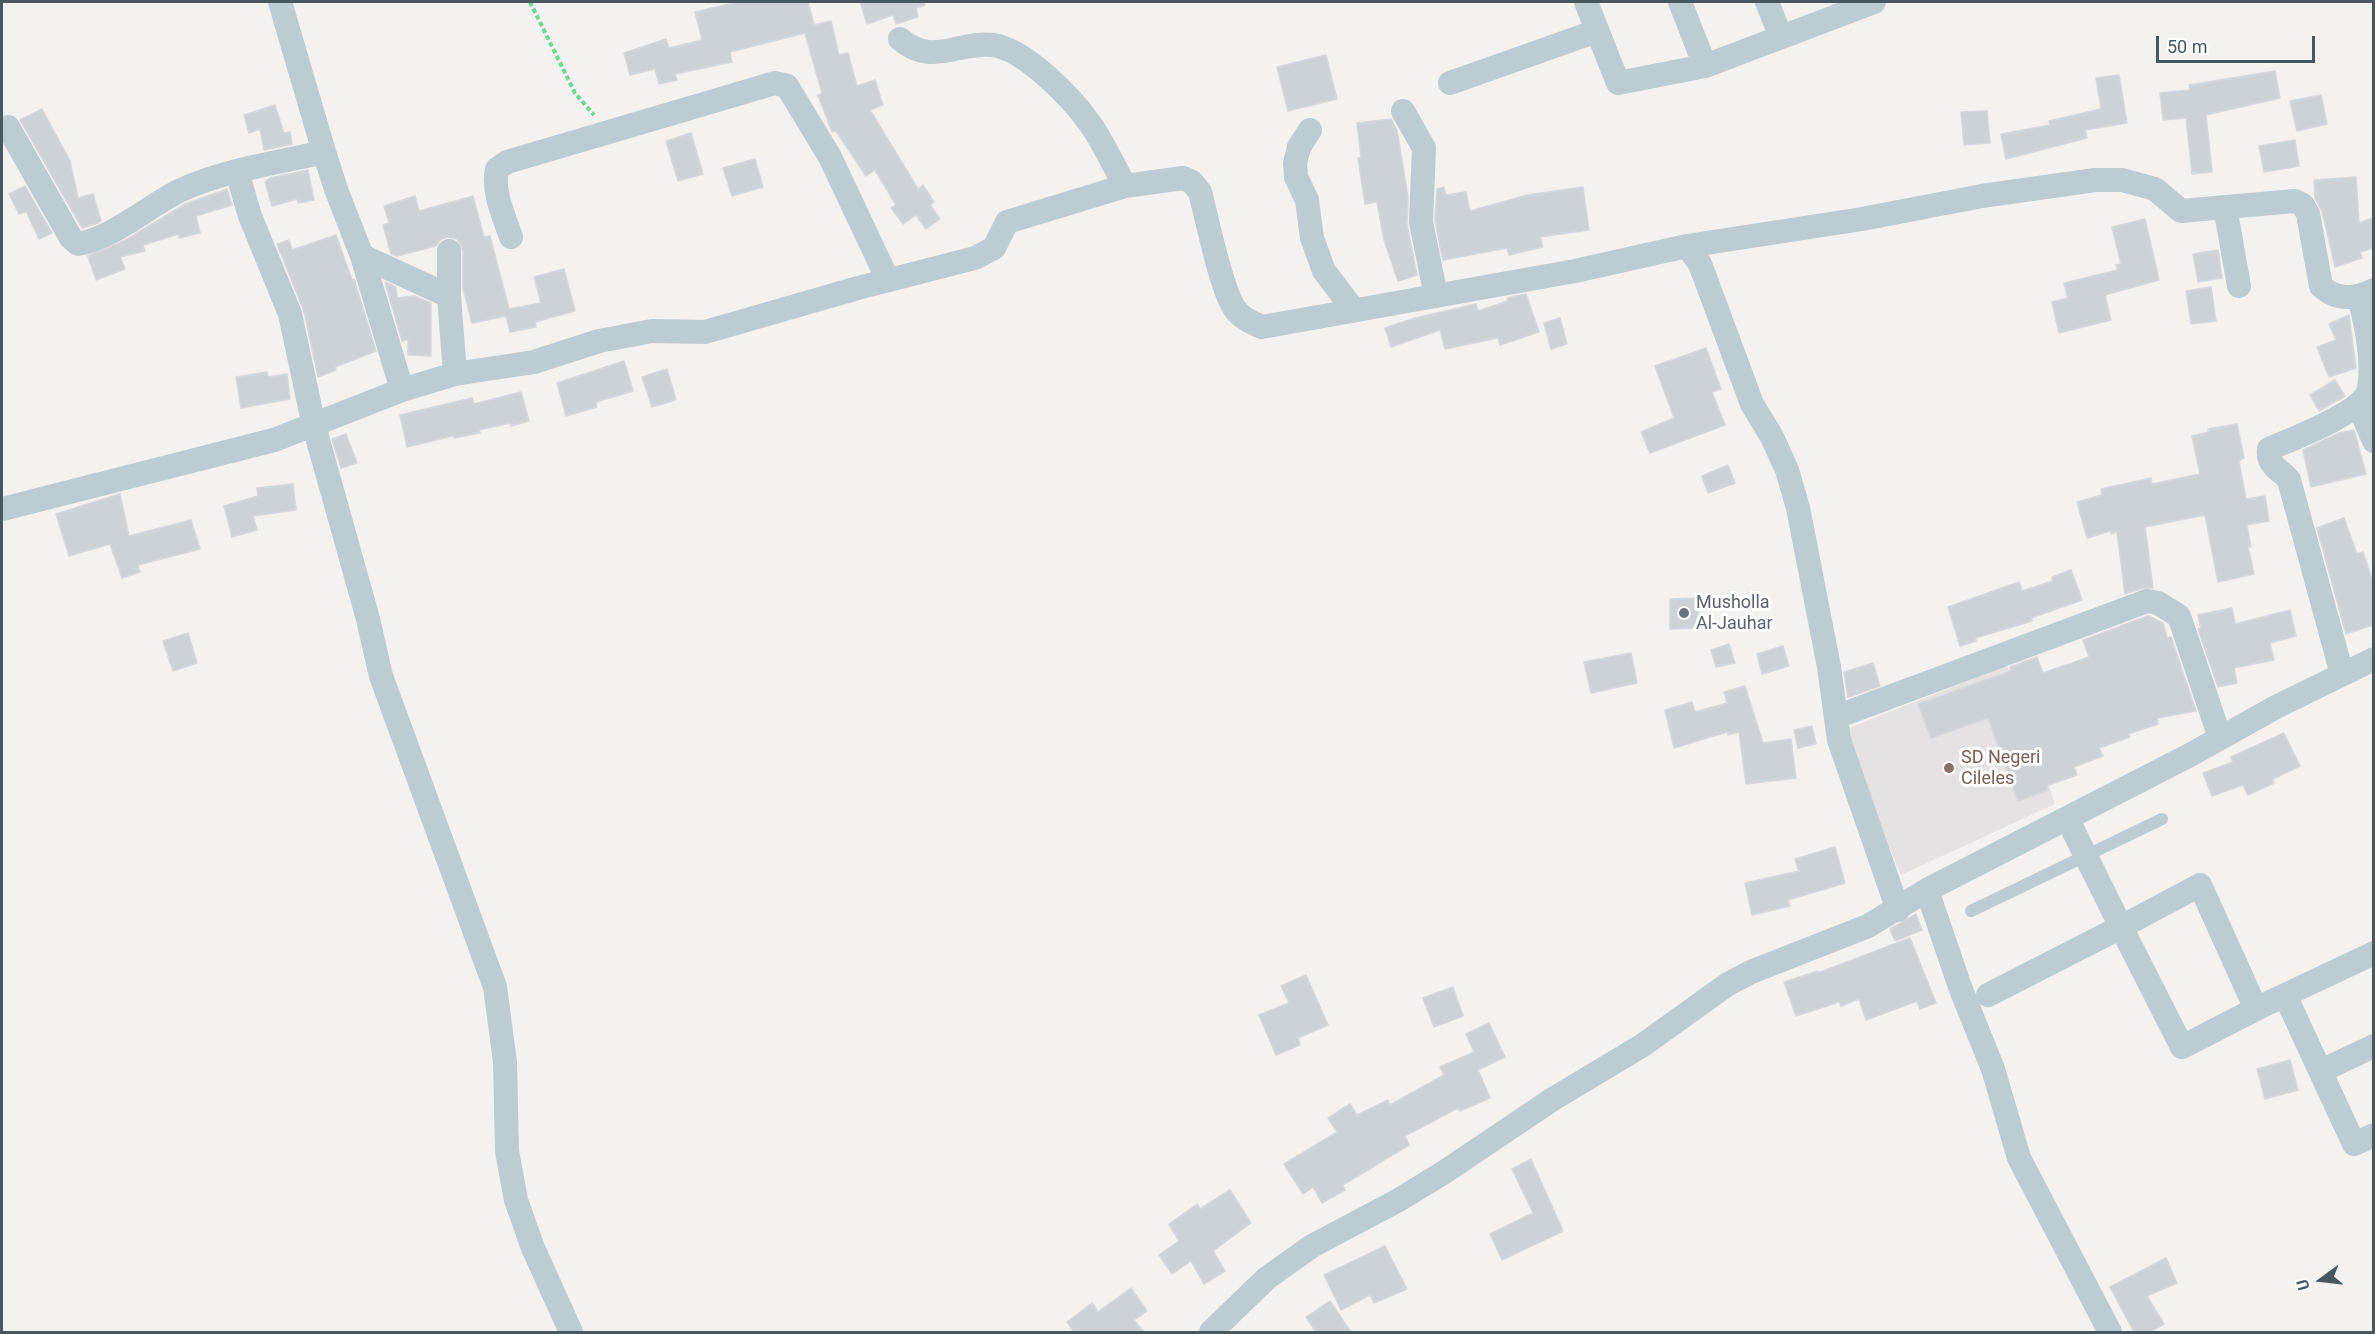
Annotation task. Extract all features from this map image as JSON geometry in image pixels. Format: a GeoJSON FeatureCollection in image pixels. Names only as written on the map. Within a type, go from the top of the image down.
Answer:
{"type":"FeatureCollection","features":[{"type":"Feature","properties":{"kind":"street"},"geometry":{"type":"LineString","coordinates":[[280,2],[324,152],[362,256],[402,390]]}},
{"type":"Feature","properties":{"kind":"street"},"geometry":{"type":"LineString","coordinates":[[1586,2],[1618,83],[1705,66],[1865,3]]}},
{"type":"Feature","properties":{"kind":"street"},"geometry":{"type":"LineString","coordinates":[[1680,2],[1705,66]]}},
{"type":"Feature","properties":{"kind":"street"},"geometry":{"type":"LineString","coordinates":[[1767,2],[1781,38]]}},
{"type":"Feature","properties":{"kind":"street"},"geometry":{"type":"LineString","coordinates":[[1450,83],[1597,31]]}},
{"type":"Feature","properties":{"kind":"street"},"geometry":{"type":"LineString","coordinates":[[900,39],[909,48],[925,53],[992,45],[1014,51],[1041,72],[1091,125],[1125,186]]}},
{"type":"Feature","properties":{"kind":"street"},"geometry":{"type":"LineString","coordinates":[[511,237],[499,202],[495,178],[497,169],[533,153],[775,83],[788,86],[830,157],[888,280]]}},
{"type":"Feature","properties":{"kind":"street"},"geometry":{"type":"LineString","coordinates":[[1403,111],[1424,148],[1421,222],[1436,296]]}},
{"type":"Feature","properties":{"kind":"street"},"geometry":{"type":"LineString","coordinates":[[8,127],[71,238],[78,244],[134,219],[178,192],[237,172],[324,152]]}},
{"type":"Feature","properties":{"kind":"street"},"geometry":{"type":"LineString","coordinates":[[1310,130],[1299,147],[1295,163],[1296,177],[1307,200],[1312,238],[1324,271],[1354,310]]}},
{"type":"Feature","properties":{"kind":"street"},"geometry":{"type":"LineString","coordinates":[[237,172],[250,216],[290,314],[314,426],[368,619],[381,676],[495,987],[505,1062],[507,1151],[516,1200],[533,1248],[571,1332]]}},
{"type":"Feature","properties":{"kind":"street"},"geometry":{"type":"LineString","coordinates":[[2,509],[274,440],[402,390],[455,375],[534,362],[599,341],[652,331],[705,332],[975,258],[994,248],[1008,222],[1125,186],[1183,178],[1192,182],[1200,192],[1234,309],[1251,323],[1262,327],[1575,271],[1687,246],[1862,219],[1982,196],[2096,180],[2122,180],[2155,189],[2181,211],[2295,201],[2303,205],[2310,219],[2310,236],[2321,286],[2330,294],[2366,293],[2373,373],[2368,394],[2358,404],[2320,427],[2269,449],[2268,456],[2270,463],[2289,480],[2342,674]]}},
{"type":"Feature","properties":{"kind":"street"},"geometry":{"type":"LineString","coordinates":[[2225,207],[2239,286]]}},
{"type":"Feature","properties":{"kind":"street"},"geometry":{"type":"LineString","coordinates":[[1687,246],[1700,264],[1752,404],[1772,437],[1787,470],[1801,519],[1839,740],[1898,910]]}},
{"type":"Feature","properties":{"kind":"street"},"geometry":{"type":"LineString","coordinates":[[449,251],[449,296],[452,306],[455,375]]}},
{"type":"Feature","properties":{"kind":"street"},"geometry":{"type":"LineString","coordinates":[[362,256],[449,296]]}},
{"type":"Feature","properties":{"kind":"street"},"geometry":{"type":"LineString","coordinates":[[2358,404],[2373,441]]}},
{"type":"Feature","properties":{"kind":"street"},"geometry":{"type":"LineString","coordinates":[[1836,717],[2147,601],[2158,603],[2179,616],[2220,738]]}},
{"type":"Feature","properties":{"kind":"street"},"geometry":{"type":"LineString","coordinates":[[1211,1332],[1267,1278],[1312,1246],[1443,1173],[1553,1099],[1643,1045],[1728,984],[1751,972],[1868,926],[1927,891],[2373,659]]}},
{"type":"Feature","properties":{"kind":"street"},"geometry":{"type":"LineString","coordinates":[[2067,818],[2182,1047],[2373,953]]}},
{"type":"Feature","properties":{"kind":"street"},"geometry":{"type":"LineString","coordinates":[[1988,995],[2200,885],[2256,1009]]}},
{"type":"Feature","properties":{"kind":"street"},"geometry":{"type":"LineString","coordinates":[[1927,891],[1960,987],[1993,1069],[2019,1158],[2110,1332]]}},
{"type":"Feature","properties":{"kind":"street"},"geometry":{"type":"LineString","coordinates":[[2285,995],[2354,1144],[2373,1135]]}},
{"type":"Feature","properties":{"kind":"street"},"geometry":{"type":"LineString","coordinates":[[2321,1071],[2373,1046]]}},
{"type":"Feature","properties":{"kind":"lane"},"geometry":{"type":"LineString","coordinates":[[1971,911],[2162,819]]}},
{"type":"Feature","properties":{"kind":"path"},"geometry":{"type":"LineString","coordinates":[[530,2],[574,93],[593,114],[617,128]]}},
{"type":"Feature","properties":{"kind":"shaded area","name":"SD Negeri Cileles"},"geometry":{"type":"Polygon","coordinates":[[[2007,665],[2055,804],[1901,875],[1839,732],[2007,665]]]}},
{"type":"Feature","properties":{"kind":"building"},"geometry":{"type":"Polygon","coordinates":[[[738,2],[808,2],[814,25],[831,21],[839,55],[848,53],[857,86],[875,80],[883,105],[870,110],[918,189],[923,185],[934,202],[930,205],[940,219],[926,229],[916,215],[903,224],[891,208],[896,205],[875,170],[866,176],[836,131],[832,132],[818,95],[822,93],[805,33],[730,52],[732,62],[675,74],[677,80],[659,84],[655,69],[630,75],[624,53],[666,39],[669,48],[702,40],[695,12],[738,2]]]}},
{"type":"Feature","properties":{"kind":"building"},"geometry":{"type":"Polygon","coordinates":[[[860,2],[924,2],[925,5],[916,8],[918,17],[896,24],[893,15],[867,24],[860,2]]]}},
{"type":"Feature","properties":{"kind":"building"},"geometry":{"type":"Polygon","coordinates":[[[1326,55],[1337,99],[1288,111],[1277,67],[1326,55]]]}},
{"type":"Feature","properties":{"kind":"building"},"geometry":{"type":"Polygon","coordinates":[[[2275,71],[2280,98],[2206,115],[2212,172],[2192,174],[2186,118],[2163,120],[2160,93],[2190,90],[2189,85],[2275,71]]]}},
{"type":"Feature","properties":{"kind":"building"},"geometry":{"type":"Polygon","coordinates":[[[2119,75],[2127,123],[2085,130],[2087,138],[2006,159],[2001,134],[2050,125],[2049,121],[2101,109],[2096,78],[2119,75]]]}},
{"type":"Feature","properties":{"kind":"building"},"geometry":{"type":"Polygon","coordinates":[[[2321,95],[2327,124],[2297,131],[2290,101],[2321,95]]]}},
{"type":"Feature","properties":{"kind":"building"},"geometry":{"type":"Polygon","coordinates":[[[275,105],[284,133],[290,132],[292,144],[264,150],[260,129],[249,133],[244,115],[275,105]]]}},
{"type":"Feature","properties":{"kind":"building"},"geometry":{"type":"Polygon","coordinates":[[[42,109],[70,161],[78,198],[93,194],[101,221],[98,223],[82,228],[20,120],[42,109]]]}},
{"type":"Feature","properties":{"kind":"building"},"geometry":{"type":"Polygon","coordinates":[[[1987,111],[1990,143],[1964,145],[1961,112],[1987,111]]]}},
{"type":"Feature","properties":{"kind":"building"},"geometry":{"type":"Polygon","coordinates":[[[1391,119],[1397,130],[1408,197],[1407,225],[1417,275],[1398,281],[1384,240],[1377,202],[1365,204],[1358,158],[1361,158],[1357,123],[1391,119]]]}},
{"type":"Feature","properties":{"kind":"building"},"geometry":{"type":"Polygon","coordinates":[[[691,133],[703,174],[678,181],[666,141],[691,133]]]}},
{"type":"Feature","properties":{"kind":"building"},"geometry":{"type":"Polygon","coordinates":[[[2295,140],[2299,166],[2264,172],[2259,146],[2295,140]]]}},
{"type":"Feature","properties":{"kind":"building"},"geometry":{"type":"Polygon","coordinates":[[[755,159],[763,187],[732,196],[723,168],[755,159]]]}},
{"type":"Feature","properties":{"kind":"building"},"geometry":{"type":"Polygon","coordinates":[[[308,170],[314,200],[298,203],[297,199],[272,206],[265,182],[270,178],[308,170]]]}},
{"type":"Feature","properties":{"kind":"building"},"geometry":{"type":"Polygon","coordinates":[[[2356,177],[2359,223],[2373,218],[2373,248],[2360,252],[2362,258],[2335,267],[2322,211],[2315,198],[2314,180],[2356,177]]]}},
{"type":"Feature","properties":{"kind":"building"},"geometry":{"type":"Polygon","coordinates":[[[25,186],[52,233],[39,239],[26,211],[19,214],[9,194],[25,186]]]}},
{"type":"Feature","properties":{"kind":"building"},"geometry":{"type":"Polygon","coordinates":[[[1444,187],[1446,195],[1466,192],[1470,211],[1527,195],[1583,187],[1589,230],[1540,237],[1543,247],[1509,255],[1507,248],[1443,260],[1435,221],[1437,189],[1444,187]]]}},
{"type":"Feature","properties":{"kind":"building"},"geometry":{"type":"Polygon","coordinates":[[[227,189],[232,205],[196,216],[200,233],[179,238],[179,234],[143,245],[145,251],[120,257],[125,269],[96,280],[88,256],[124,241],[185,204],[227,189]]]}},
{"type":"Feature","properties":{"kind":"building"},"geometry":{"type":"Polygon","coordinates":[[[415,196],[419,211],[473,196],[484,237],[490,236],[509,309],[541,303],[534,277],[564,269],[575,311],[535,322],[536,327],[510,332],[506,316],[472,323],[463,288],[463,250],[457,239],[448,237],[441,239],[436,246],[397,256],[391,254],[383,225],[389,223],[384,206],[415,196]]]}},
{"type":"Feature","properties":{"kind":"building"},"geometry":{"type":"Polygon","coordinates":[[[2145,219],[2159,280],[2105,295],[2111,320],[2059,333],[2052,302],[2068,298],[2064,283],[2118,270],[2116,265],[2121,264],[2112,227],[2145,219]]]}},
{"type":"Feature","properties":{"kind":"building"},"geometry":{"type":"Polygon","coordinates":[[[336,235],[352,280],[354,279],[376,351],[335,367],[336,370],[318,377],[304,311],[277,244],[289,240],[292,250],[336,235]]]}},
{"type":"Feature","properties":{"kind":"building"},"geometry":{"type":"Polygon","coordinates":[[[2218,250],[2222,278],[2198,282],[2193,254],[2218,250]]]}},
{"type":"Feature","properties":{"kind":"building"},"geometry":{"type":"Polygon","coordinates":[[[385,282],[396,287],[397,298],[414,296],[431,303],[431,356],[408,355],[408,339],[402,341],[385,282]]]}},
{"type":"Feature","properties":{"kind":"building"},"geometry":{"type":"Polygon","coordinates":[[[2211,287],[2216,321],[2191,324],[2186,291],[2211,287]]]}},
{"type":"Feature","properties":{"kind":"building"},"geometry":{"type":"Polygon","coordinates":[[[1526,294],[1539,332],[1500,345],[1498,338],[1445,349],[1440,330],[1391,347],[1385,328],[1415,318],[1476,304],[1478,311],[1508,301],[1507,298],[1526,294]]]}},
{"type":"Feature","properties":{"kind":"building"},"geometry":{"type":"Polygon","coordinates":[[[2349,315],[2356,368],[2329,377],[2317,347],[2336,340],[2329,324],[2349,315]]]}},
{"type":"Feature","properties":{"kind":"building"},"geometry":{"type":"Polygon","coordinates":[[[1560,318],[1567,344],[1551,349],[1544,323],[1560,318]]]}},
{"type":"Feature","properties":{"kind":"building"},"geometry":{"type":"Polygon","coordinates":[[[1706,348],[1721,389],[1712,392],[1725,425],[1650,453],[1641,432],[1674,418],[1655,366],[1706,348]]]}},
{"type":"Feature","properties":{"kind":"building"},"geometry":{"type":"Polygon","coordinates":[[[624,361],[633,391],[596,402],[597,407],[566,416],[557,383],[624,361]]]}},
{"type":"Feature","properties":{"kind":"building"},"geometry":{"type":"Polygon","coordinates":[[[667,369],[676,400],[652,407],[642,377],[667,369]]]}},
{"type":"Feature","properties":{"kind":"building"},"geometry":{"type":"Polygon","coordinates":[[[267,372],[268,377],[287,374],[290,399],[241,408],[236,377],[267,372]]]}},
{"type":"Feature","properties":{"kind":"building"},"geometry":{"type":"Polygon","coordinates":[[[2335,380],[2345,396],[2319,411],[2310,395],[2335,380]]]}},
{"type":"Feature","properties":{"kind":"building"},"geometry":{"type":"Polygon","coordinates":[[[521,392],[529,421],[511,426],[510,423],[479,430],[480,433],[454,438],[453,436],[407,447],[400,415],[472,398],[474,404],[521,392]]]}},
{"type":"Feature","properties":{"kind":"building"},"geometry":{"type":"Polygon","coordinates":[[[2237,424],[2244,458],[2239,461],[2246,499],[2265,496],[2269,521],[2247,525],[2251,547],[2248,547],[2254,574],[2218,582],[2205,515],[2145,527],[2153,588],[2143,588],[2125,594],[2117,532],[2111,534],[2111,531],[2087,538],[2077,502],[2102,495],[2101,489],[2151,478],[2152,484],[2200,474],[2192,436],[2209,432],[2208,429],[2237,424]]]}},
{"type":"Feature","properties":{"kind":"building"},"geometry":{"type":"Polygon","coordinates":[[[2354,430],[2366,474],[2311,487],[2303,450],[2339,433],[2354,430]]]}},
{"type":"Feature","properties":{"kind":"building"},"geometry":{"type":"Polygon","coordinates":[[[346,434],[357,463],[341,468],[332,439],[346,434]]]}},
{"type":"Feature","properties":{"kind":"building"},"geometry":{"type":"Polygon","coordinates":[[[1728,465],[1735,483],[1708,493],[1702,476],[1728,465]]]}},
{"type":"Feature","properties":{"kind":"building"},"geometry":{"type":"Polygon","coordinates":[[[293,484],[296,510],[253,516],[257,530],[232,537],[224,506],[258,496],[257,488],[293,484]]]}},
{"type":"Feature","properties":{"kind":"building"},"geometry":{"type":"Polygon","coordinates":[[[120,494],[129,536],[191,520],[200,549],[138,565],[140,572],[122,578],[110,544],[69,556],[56,514],[120,494]]]}},
{"type":"Feature","properties":{"kind":"building"},"geometry":{"type":"Polygon","coordinates":[[[2344,518],[2357,554],[2363,552],[2373,582],[2373,625],[2346,634],[2317,528],[2344,518]]]}},
{"type":"Feature","properties":{"kind":"building"},"geometry":{"type":"Polygon","coordinates":[[[2071,570],[2082,600],[2031,618],[2032,621],[1975,638],[1976,641],[1960,646],[1948,607],[2019,582],[2022,591],[2053,581],[2052,577],[2071,570]]]}},
{"type":"Feature","properties":{"kind":"building","name":"Musholla Al-Jauhar"},"geometry":{"type":"Polygon","coordinates":[[[1698,598],[1699,628],[1670,629],[1670,599],[1698,598]]]}},
{"type":"Feature","properties":{"kind":"building"},"geometry":{"type":"Polygon","coordinates":[[[2232,608],[2235,624],[2290,610],[2296,636],[2270,643],[2274,660],[2234,668],[2237,683],[2218,687],[2198,629],[2201,628],[2198,615],[2232,608]]]}},
{"type":"Feature","properties":{"kind":"building"},"geometry":{"type":"Polygon","coordinates":[[[2148,616],[2163,623],[2167,638],[2171,637],[2196,711],[2157,718],[2158,724],[2128,734],[2130,737],[2099,748],[2103,756],[2074,767],[2077,775],[2046,786],[2048,790],[2018,801],[1988,718],[1931,738],[1918,704],[2011,671],[2010,667],[2037,657],[2043,673],[2089,657],[2083,640],[2148,616]]]}},
{"type":"Feature","properties":{"kind":"building"},"geometry":{"type":"Polygon","coordinates":[[[188,633],[197,663],[173,671],[163,641],[188,633]]]}},
{"type":"Feature","properties":{"kind":"building"},"geometry":{"type":"Polygon","coordinates":[[[1729,644],[1735,663],[1716,667],[1711,650],[1729,644]]]}},
{"type":"Feature","properties":{"kind":"building"},"geometry":{"type":"Polygon","coordinates":[[[1783,646],[1789,666],[1762,674],[1757,654],[1783,646]]]}},
{"type":"Feature","properties":{"kind":"building"},"geometry":{"type":"Polygon","coordinates":[[[1631,653],[1637,683],[1591,693],[1584,662],[1631,653]]]}},
{"type":"Feature","properties":{"kind":"building"},"geometry":{"type":"Polygon","coordinates":[[[1873,663],[1880,686],[1848,697],[1844,672],[1873,663]]]}},
{"type":"Feature","properties":{"kind":"building"},"geometry":{"type":"Polygon","coordinates":[[[1745,686],[1763,743],[1791,739],[1796,778],[1746,784],[1739,732],[1728,735],[1727,732],[1674,748],[1665,710],[1692,702],[1695,712],[1727,703],[1724,692],[1745,686]]]}},
{"type":"Feature","properties":{"kind":"building"},"geometry":{"type":"Polygon","coordinates":[[[1812,726],[1816,744],[1798,748],[1794,730],[1812,726]]]}},
{"type":"Feature","properties":{"kind":"building"},"geometry":{"type":"Polygon","coordinates":[[[2284,733],[2300,766],[2273,779],[2274,783],[2248,795],[2243,785],[2212,796],[2203,773],[2233,762],[2231,757],[2284,733]]]}},
{"type":"Feature","properties":{"kind":"building"},"geometry":{"type":"Polygon","coordinates":[[[1835,847],[1845,883],[1788,900],[1790,906],[1752,915],[1745,883],[1799,871],[1795,859],[1835,847]]]}},
{"type":"Feature","properties":{"kind":"building"},"geometry":{"type":"Polygon","coordinates":[[[1916,914],[1922,930],[1895,941],[1890,929],[1916,914]]]}},
{"type":"Feature","properties":{"kind":"building"},"geometry":{"type":"Polygon","coordinates":[[[1910,938],[1936,1003],[1920,1009],[1917,1001],[1866,1020],[1859,999],[1841,1006],[1839,1002],[1796,1016],[1784,982],[1818,971],[1818,973],[1910,938]]]}},
{"type":"Feature","properties":{"kind":"building"},"geometry":{"type":"Polygon","coordinates":[[[1306,975],[1328,1025],[1298,1038],[1300,1045],[1276,1055],[1259,1015],[1289,1003],[1281,986],[1306,975]]]}},
{"type":"Feature","properties":{"kind":"building"},"geometry":{"type":"Polygon","coordinates":[[[1453,987],[1463,1016],[1434,1027],[1423,998],[1453,987]]]}},
{"type":"Feature","properties":{"kind":"building"},"geometry":{"type":"Polygon","coordinates":[[[1489,1023],[1505,1057],[1478,1070],[1490,1098],[1460,1111],[1458,1108],[1405,1136],[1409,1145],[1343,1185],[1345,1190],[1322,1203],[1313,1187],[1303,1194],[1284,1164],[1337,1132],[1328,1118],[1350,1104],[1357,1115],[1388,1100],[1390,1105],[1444,1075],[1440,1067],[1474,1052],[1466,1034],[1489,1023]]]}},
{"type":"Feature","properties":{"kind":"building"},"geometry":{"type":"Polygon","coordinates":[[[2290,1060],[2298,1090],[2265,1099],[2257,1069],[2290,1060]]]}},
{"type":"Feature","properties":{"kind":"building"},"geometry":{"type":"Polygon","coordinates":[[[1531,1159],[1563,1231],[1502,1260],[1490,1234],[1533,1213],[1512,1169],[1531,1159]]]}},
{"type":"Feature","properties":{"kind":"building"},"geometry":{"type":"Polygon","coordinates":[[[1230,1190],[1251,1223],[1213,1251],[1225,1271],[1204,1284],[1191,1261],[1172,1274],[1159,1255],[1179,1241],[1169,1224],[1197,1204],[1200,1209],[1230,1190]]]}},
{"type":"Feature","properties":{"kind":"building"},"geometry":{"type":"Polygon","coordinates":[[[1385,1246],[1407,1289],[1374,1303],[1370,1295],[1341,1310],[1324,1275],[1385,1246]]]}},
{"type":"Feature","properties":{"kind":"building"},"geometry":{"type":"Polygon","coordinates":[[[2166,1258],[2177,1283],[2147,1296],[2164,1324],[2150,1332],[2134,1332],[2110,1287],[2166,1258]]]}},
{"type":"Feature","properties":{"kind":"building"},"geometry":{"type":"Polygon","coordinates":[[[1131,1288],[1147,1311],[1134,1320],[1144,1332],[1074,1332],[1067,1322],[1092,1303],[1098,1312],[1131,1288]]]}},
{"type":"Feature","properties":{"kind":"building"},"geometry":{"type":"Polygon","coordinates":[[[1330,1301],[1351,1332],[1316,1332],[1306,1317],[1330,1301]]]}},
{"type":"Feature","properties":{"kind":"place","name":"Musholla Al-Jauhar"},"geometry":{"type":"Point","coordinates":[1684,613]}},
{"type":"Feature","properties":{"kind":"place","name":"SD Negeri Cileles"},"geometry":{"type":"Point","coordinates":[1949,768]}}]}
